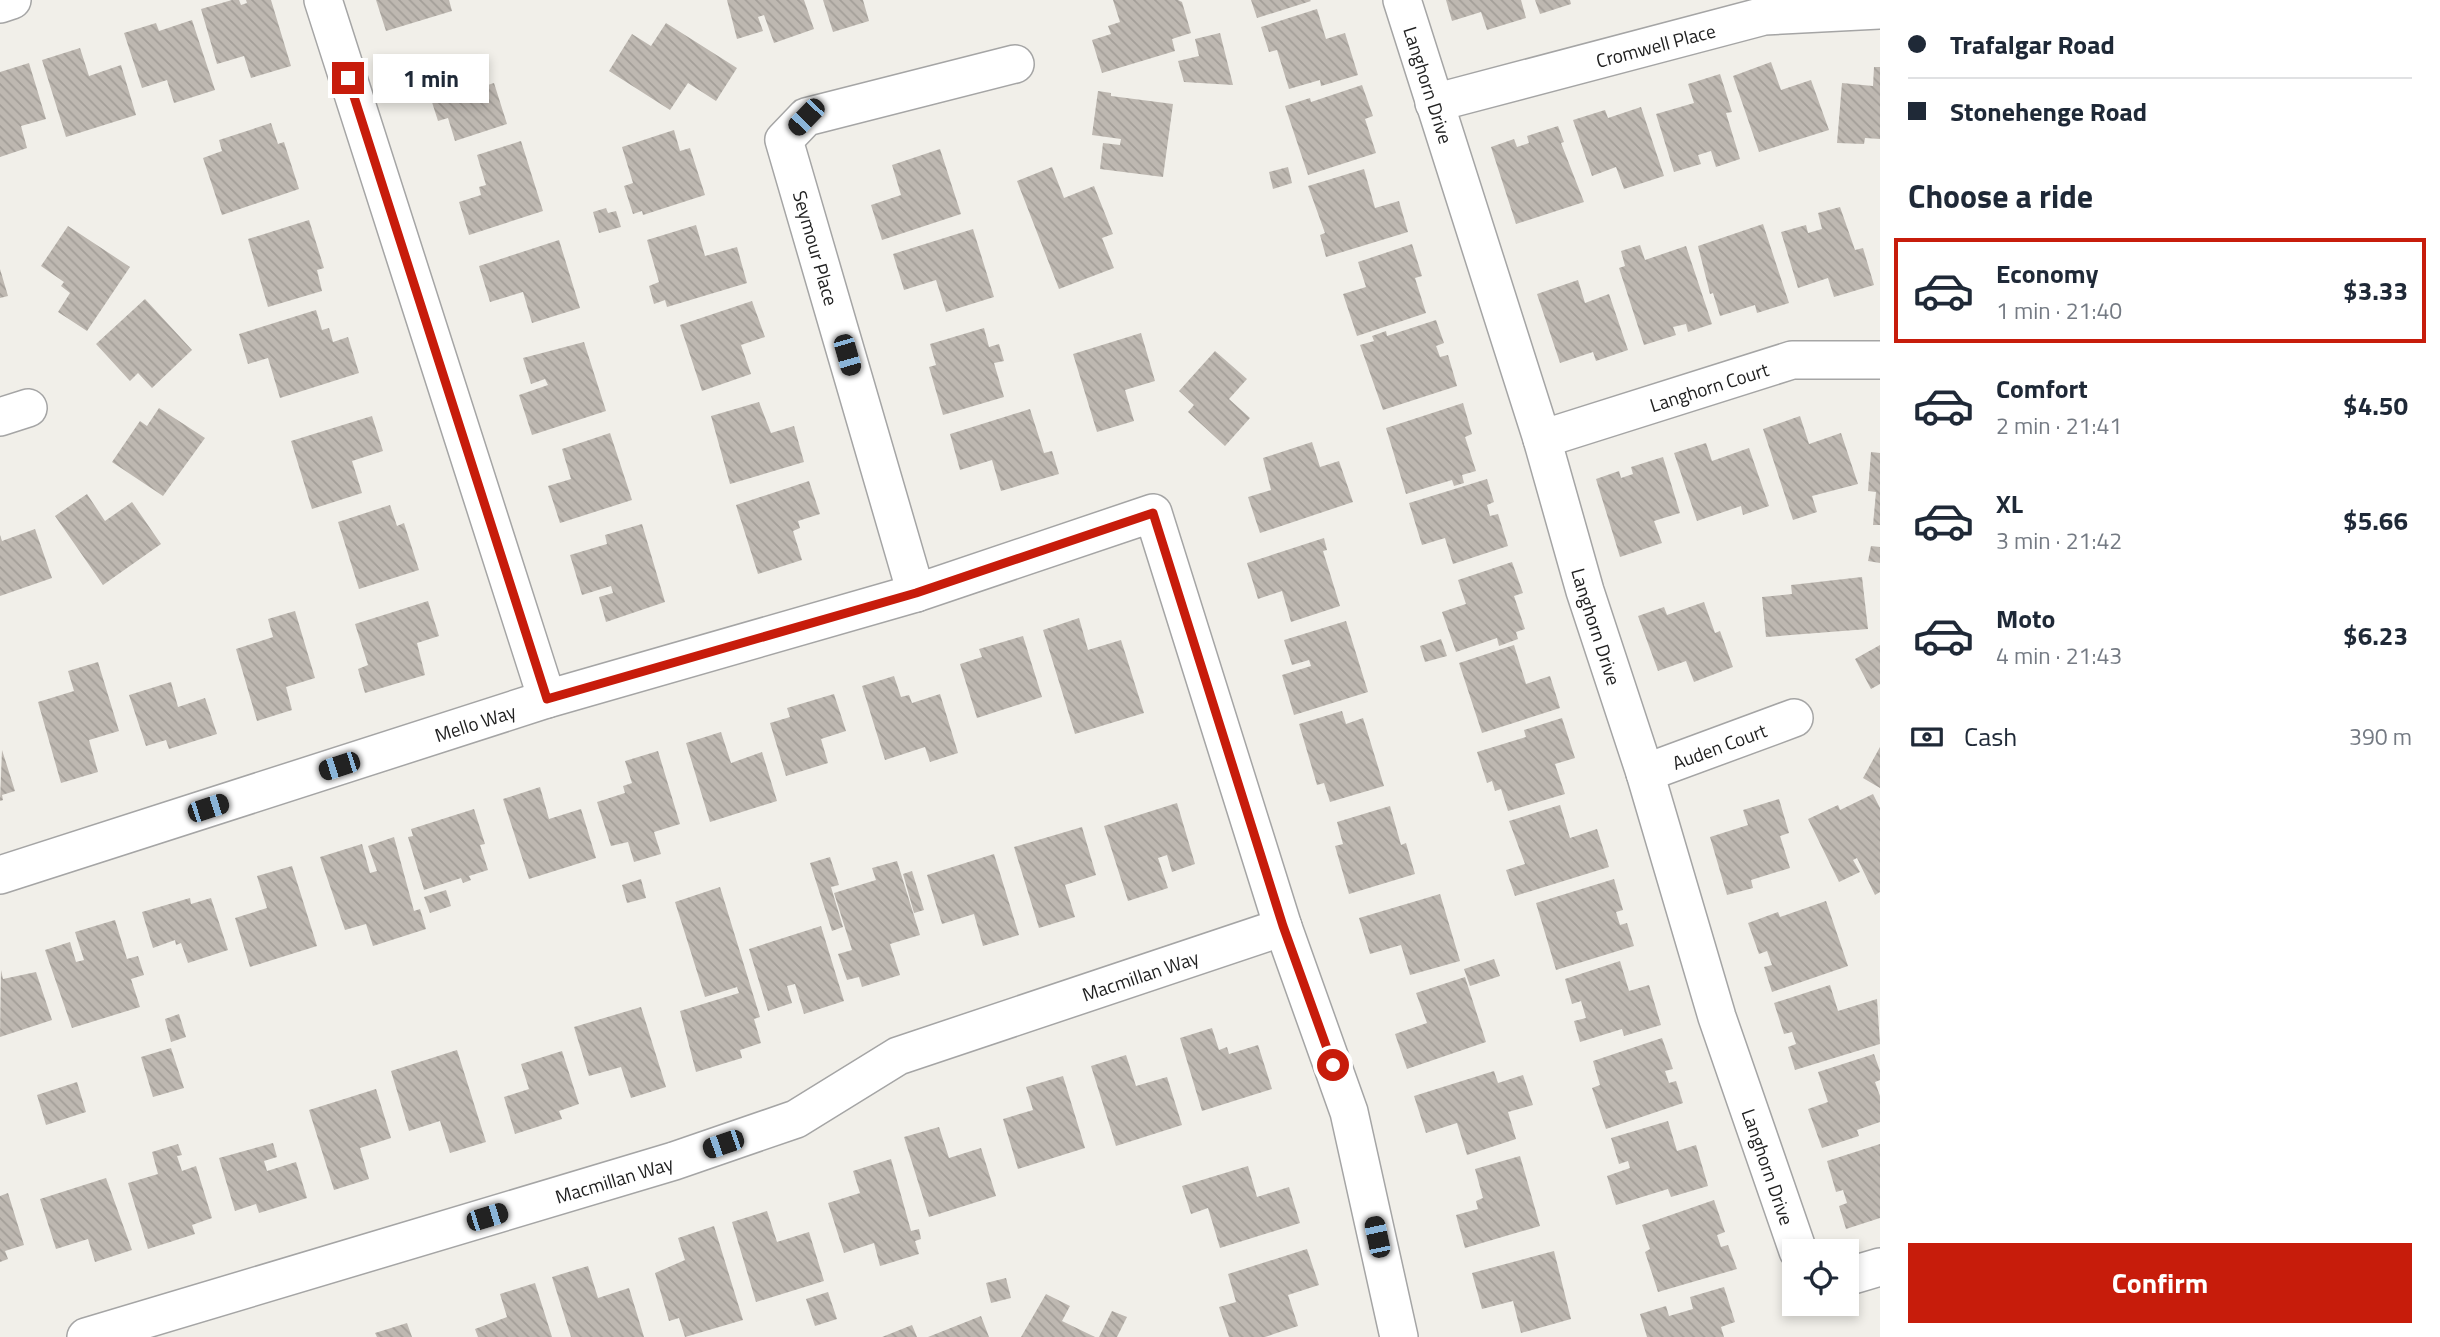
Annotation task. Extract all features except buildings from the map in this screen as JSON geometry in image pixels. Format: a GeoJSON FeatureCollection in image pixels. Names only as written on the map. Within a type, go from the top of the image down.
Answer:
{"type":"FeatureCollection","features":[{"type":"Feature","properties":{"kind":"street"},"geometry":{"type":"LineString","coordinates":[[0,4],[12,0]]}},
{"type":"Feature","properties":{"kind":"street"},"geometry":{"type":"LineString","coordinates":[[323,0],[547,699]]}},
{"type":"Feature","properties":{"kind":"street","name":"Langhorn Drive"},"geometry":{"type":"LineString","coordinates":[[1402,0],[1542,439],[1585,591],[1645,773],[1717,1017],[1794,1239]]}},
{"type":"Feature","properties":{"kind":"street","name":"Cromwell Place"},"geometry":{"type":"LineString","coordinates":[[1434,103],[1764,16],[1880,10]]}},
{"type":"Feature","properties":{"kind":"street","name":"Seymour Place"},"geometry":{"type":"LineString","coordinates":[[916,593],[784,140],[806,117],[1015,64]]}},
{"type":"Feature","properties":{"kind":"street","name":"Langhorn Court"},"geometry":{"type":"LineString","coordinates":[[1542,439],[1791,360],[1880,360]]}},
{"type":"Feature","properties":{"kind":"street","name":"Mello Way"},"geometry":{"type":"LineString","coordinates":[[0,875],[547,699],[916,593],[1153,513],[1283,926]]}},
{"type":"Feature","properties":{"kind":"street","name":"Auden Court"},"geometry":{"type":"LineString","coordinates":[[1645,773],[1794,718]]}},
{"type":"Feature","properties":{"kind":"street"},"geometry":{"type":"LineString","coordinates":[[1283,926],[1349,1112],[1399,1337]]}},
{"type":"Feature","properties":{"kind":"street","name":"Macmillan Way"},"geometry":{"type":"LineString","coordinates":[[86,1337],[686,1157],[796,1119],[898,1056],[1283,926]]}},
{"type":"Feature","properties":{"kind":"street"},"geometry":{"type":"LineString","coordinates":[[1859,1273],[1880,1267]]}},
{"type":"Feature","properties":{"kind":"route"},"geometry":{"type":"LineString","coordinates":[[348,78],[547,699],[916,593],[1153,513],[1283,926],[1333,1065]]}}]}
